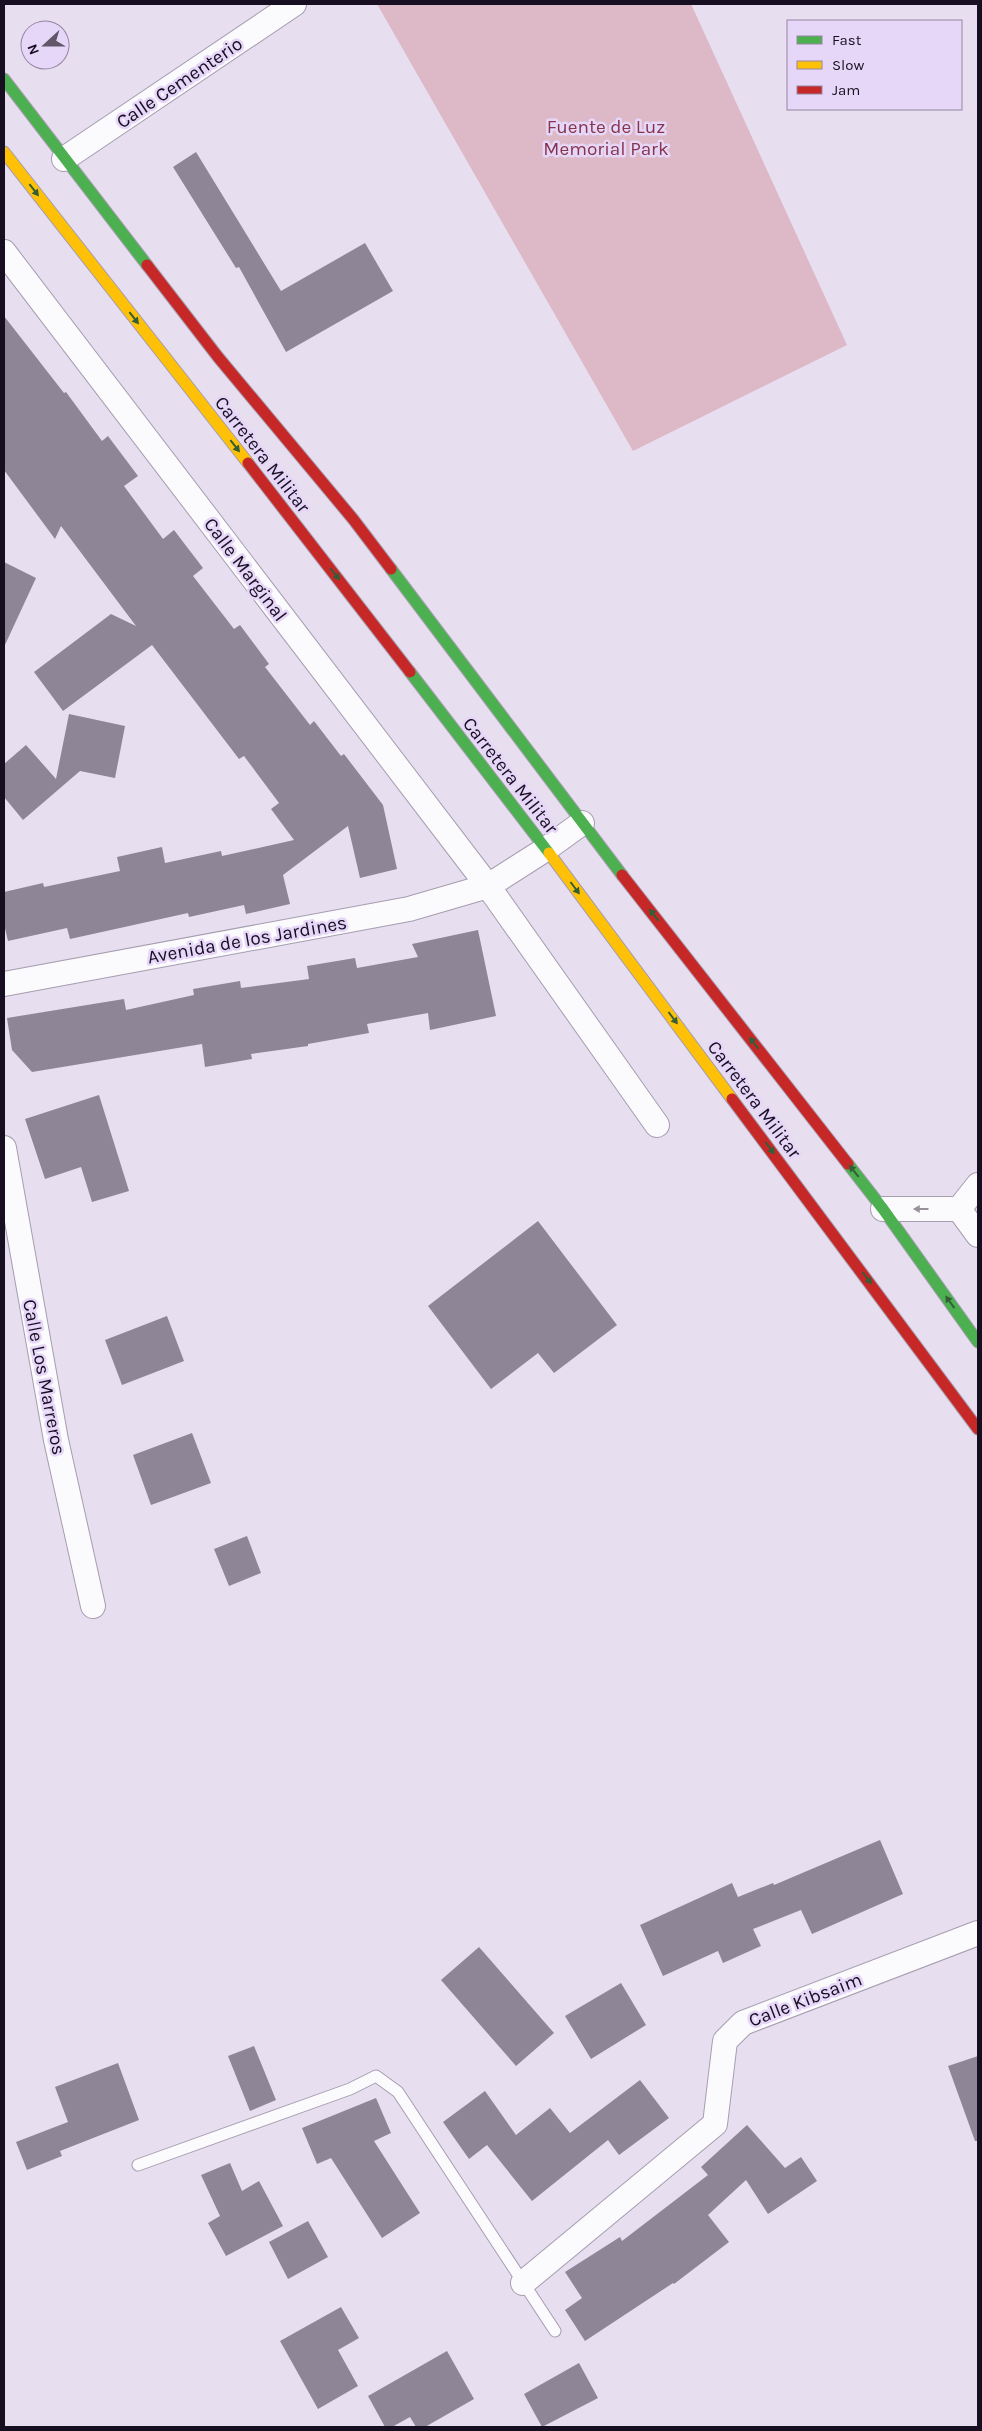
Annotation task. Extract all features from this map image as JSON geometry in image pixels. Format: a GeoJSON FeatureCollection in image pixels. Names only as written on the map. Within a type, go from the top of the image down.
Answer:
{"type":"FeatureCollection","features":[{"type":"Feature","properties":{"kind":"main road","name":"Carretera Militar"},"geometry":{"type":"LineString","coordinates":[[4,79],[218,357],[353,519],[582,822],[883,1209],[978,1342]]}},
{"type":"Feature","properties":{"kind":"main road","name":"Carretera Militar"},"geometry":{"type":"LineString","coordinates":[[4,152],[305,535],[546,849],[978,1428]]}},
{"type":"Feature","properties":{"kind":"street","name":"Calle Cementerio"},"geometry":{"type":"LineString","coordinates":[[64,159],[294,4]]}},
{"type":"Feature","properties":{"kind":"street","name":"Calle Marginal"},"geometry":{"type":"LineString","coordinates":[[4,252],[488,886],[657,1125]]}},
{"type":"Feature","properties":{"kind":"street","name":"Avenida de los Jardines"},"geometry":{"type":"LineString","coordinates":[[4,984],[409,909],[488,886],[546,849],[582,822]]}},
{"type":"Feature","properties":{"kind":"street","name":"Calle Los Marreros"},"geometry":{"type":"LineString","coordinates":[[4,1148],[13,1263],[56,1440],[92,1606]]}},
{"type":"Feature","properties":{"kind":"street"},"geometry":{"type":"LineString","coordinates":[[959,1209],[978,1185]]}},
{"type":"Feature","properties":{"kind":"street"},"geometry":{"type":"LineString","coordinates":[[883,1209],[959,1209]]}},
{"type":"Feature","properties":{"kind":"street"},"geometry":{"type":"LineString","coordinates":[[959,1209],[978,1235]]}},
{"type":"Feature","properties":{"kind":"street","name":"Calle Kibsaim"},"geometry":{"type":"LineString","coordinates":[[523,2283],[715,2124],[725,2041],[743,2023],[978,1933]]}},
{"type":"Feature","properties":{"kind":"lane"},"geometry":{"type":"LineString","coordinates":[[138,2165],[350,2089],[376,2076],[398,2092],[555,2331]]}},
{"type":"Feature","properties":{"kind":"green space","name":"Fuente de Luz Memorial Park"},"geometry":{"type":"Polygon","coordinates":[[[377,4],[691,4],[847,345],[633,451],[377,4]]]}},
{"type":"Feature","properties":{"kind":"building"},"geometry":{"type":"Polygon","coordinates":[[[196,152],[281,291],[365,243],[393,291],[286,352],[239,267],[236,268],[173,167],[196,152]]]}},
{"type":"Feature","properties":{"kind":"building"},"geometry":{"type":"Polygon","coordinates":[[[4,316],[64,393],[66,392],[102,441],[108,436],[138,476],[124,486],[163,539],[174,530],[203,568],[193,576],[234,629],[240,625],[269,664],[265,667],[310,725],[314,721],[341,756],[344,754],[383,805],[397,869],[360,878],[348,826],[283,875],[290,904],[246,914],[244,905],[189,917],[188,913],[70,939],[67,928],[8,941],[4,924],[4,892],[43,883],[44,887],[120,871],[117,857],[162,847],[165,863],[221,851],[222,856],[294,840],[271,809],[279,803],[244,756],[239,759],[152,645],[63,711],[34,672],[111,614],[136,626],[61,526],[55,539],[4,470],[4,316]]]}},
{"type":"Feature","properties":{"kind":"building"},"geometry":{"type":"Polygon","coordinates":[[[4,562],[36,578],[4,647],[4,562]]]}},
{"type":"Feature","properties":{"kind":"building"},"geometry":{"type":"Polygon","coordinates":[[[69,714],[125,726],[115,778],[80,771],[23,820],[4,797],[4,764],[26,745],[56,779],[69,714]]]}},
{"type":"Feature","properties":{"kind":"building"},"geometry":{"type":"Polygon","coordinates":[[[478,930],[496,1016],[430,1030],[428,1013],[367,1024],[369,1033],[308,1044],[308,1046],[251,1054],[252,1059],[205,1067],[202,1044],[32,1072],[12,1050],[7,1018],[124,999],[126,1010],[194,995],[193,989],[240,981],[241,988],[309,979],[307,966],[355,958],[357,968],[418,957],[412,944],[478,930]]]}},
{"type":"Feature","properties":{"kind":"building"},"geometry":{"type":"Polygon","coordinates":[[[99,1095],[129,1191],[92,1202],[81,1167],[45,1179],[25,1119],[99,1095]]]}},
{"type":"Feature","properties":{"kind":"building"},"geometry":{"type":"Polygon","coordinates":[[[538,1221],[617,1325],[554,1373],[538,1353],[491,1389],[428,1306],[538,1221]]]}},
{"type":"Feature","properties":{"kind":"building"},"geometry":{"type":"Polygon","coordinates":[[[167,1316],[184,1361],[122,1385],[105,1340],[167,1316]]]}},
{"type":"Feature","properties":{"kind":"building"},"geometry":{"type":"Polygon","coordinates":[[[192,1433],[211,1483],[151,1505],[133,1455],[192,1433]]]}},
{"type":"Feature","properties":{"kind":"building"},"geometry":{"type":"Polygon","coordinates":[[[247,1536],[261,1573],[229,1586],[214,1549],[247,1536]]]}},
{"type":"Feature","properties":{"kind":"building"},"geometry":{"type":"Polygon","coordinates":[[[880,1840],[903,1894],[812,1934],[801,1910],[753,1929],[761,1946],[723,1963],[718,1951],[663,1976],[640,1925],[732,1883],[738,1897],[773,1883],[774,1885],[880,1840]]]}},
{"type":"Feature","properties":{"kind":"building"},"geometry":{"type":"Polygon","coordinates":[[[479,1947],[554,2033],[516,2066],[441,1980],[479,1947]]]}},
{"type":"Feature","properties":{"kind":"building"},"geometry":{"type":"Polygon","coordinates":[[[621,1983],[646,2025],[591,2059],[565,2016],[621,1983]]]}},
{"type":"Feature","properties":{"kind":"building"},"geometry":{"type":"Polygon","coordinates":[[[254,2046],[276,2100],[250,2111],[228,2056],[254,2046]]]}},
{"type":"Feature","properties":{"kind":"building"},"geometry":{"type":"Polygon","coordinates":[[[978,2056],[978,2141],[975,2141],[948,2066],[978,2056]]]}},
{"type":"Feature","properties":{"kind":"building"},"geometry":{"type":"Polygon","coordinates":[[[118,2063],[139,2120],[60,2151],[62,2156],[27,2170],[16,2142],[68,2122],[55,2087],[118,2063]]]}},
{"type":"Feature","properties":{"kind":"building"},"geometry":{"type":"Polygon","coordinates":[[[640,2080],[669,2118],[619,2155],[608,2140],[532,2201],[487,2145],[469,2159],[443,2122],[485,2091],[516,2135],[550,2108],[570,2133],[640,2080]]]}},
{"type":"Feature","properties":{"kind":"building"},"geometry":{"type":"Polygon","coordinates":[[[376,2098],[391,2133],[374,2141],[420,2213],[382,2238],[331,2158],[317,2164],[302,2128],[376,2098]]]}},
{"type":"Feature","properties":{"kind":"building"},"geometry":{"type":"Polygon","coordinates":[[[747,2125],[785,2168],[801,2157],[817,2181],[768,2214],[746,2180],[708,2215],[729,2242],[674,2284],[585,2341],[565,2310],[582,2298],[565,2272],[620,2237],[622,2241],[708,2175],[701,2167],[747,2125]]]}},
{"type":"Feature","properties":{"kind":"building"},"geometry":{"type":"Polygon","coordinates":[[[230,2163],[242,2191],[259,2181],[283,2226],[226,2256],[208,2223],[220,2216],[201,2175],[230,2163]]]}},
{"type":"Feature","properties":{"kind":"building"},"geometry":{"type":"Polygon","coordinates":[[[308,2221],[328,2257],[288,2279],[269,2242],[308,2221]]]}},
{"type":"Feature","properties":{"kind":"building"},"geometry":{"type":"Polygon","coordinates":[[[341,2307],[359,2338],[338,2350],[358,2386],[318,2409],[280,2341],[341,2307]]]}},
{"type":"Feature","properties":{"kind":"building"},"geometry":{"type":"Polygon","coordinates":[[[447,2351],[474,2399],[425,2427],[416,2427],[410,2417],[392,2427],[385,2427],[368,2396],[447,2351]]]}},
{"type":"Feature","properties":{"kind":"building"},"geometry":{"type":"Polygon","coordinates":[[[579,2363],[598,2398],[542,2427],[524,2394],[579,2363]]]}},
{"type":"Feature","properties":{"kind":"traffic: fast"},"geometry":{"type":"LineString","coordinates":[[4,79],[147,265]]}},
{"type":"Feature","properties":{"kind":"traffic: fast"},"geometry":{"type":"LineString","coordinates":[[391,569],[622,875]]}},
{"type":"Feature","properties":{"kind":"traffic: fast"},"geometry":{"type":"LineString","coordinates":[[410,672],[549,853]]}},
{"type":"Feature","properties":{"kind":"traffic: fast"},"geometry":{"type":"LineString","coordinates":[[848,1164],[883,1209],[978,1342]]}},
{"type":"Feature","properties":{"kind":"traffic: slow"},"geometry":{"type":"LineString","coordinates":[[4,152],[248,463]]}},
{"type":"Feature","properties":{"kind":"traffic: slow"},"geometry":{"type":"LineString","coordinates":[[549,853],[732,1099]]}},
{"type":"Feature","properties":{"kind":"traffic: jam"},"geometry":{"type":"LineString","coordinates":[[147,265],[218,357],[353,519],[391,569]]}},
{"type":"Feature","properties":{"kind":"traffic: jam"},"geometry":{"type":"LineString","coordinates":[[248,463],[410,672]]}},
{"type":"Feature","properties":{"kind":"traffic: jam"},"geometry":{"type":"LineString","coordinates":[[622,875],[848,1164]]}},
{"type":"Feature","properties":{"kind":"traffic: jam"},"geometry":{"type":"LineString","coordinates":[[732,1099],[978,1429]]}}]}
